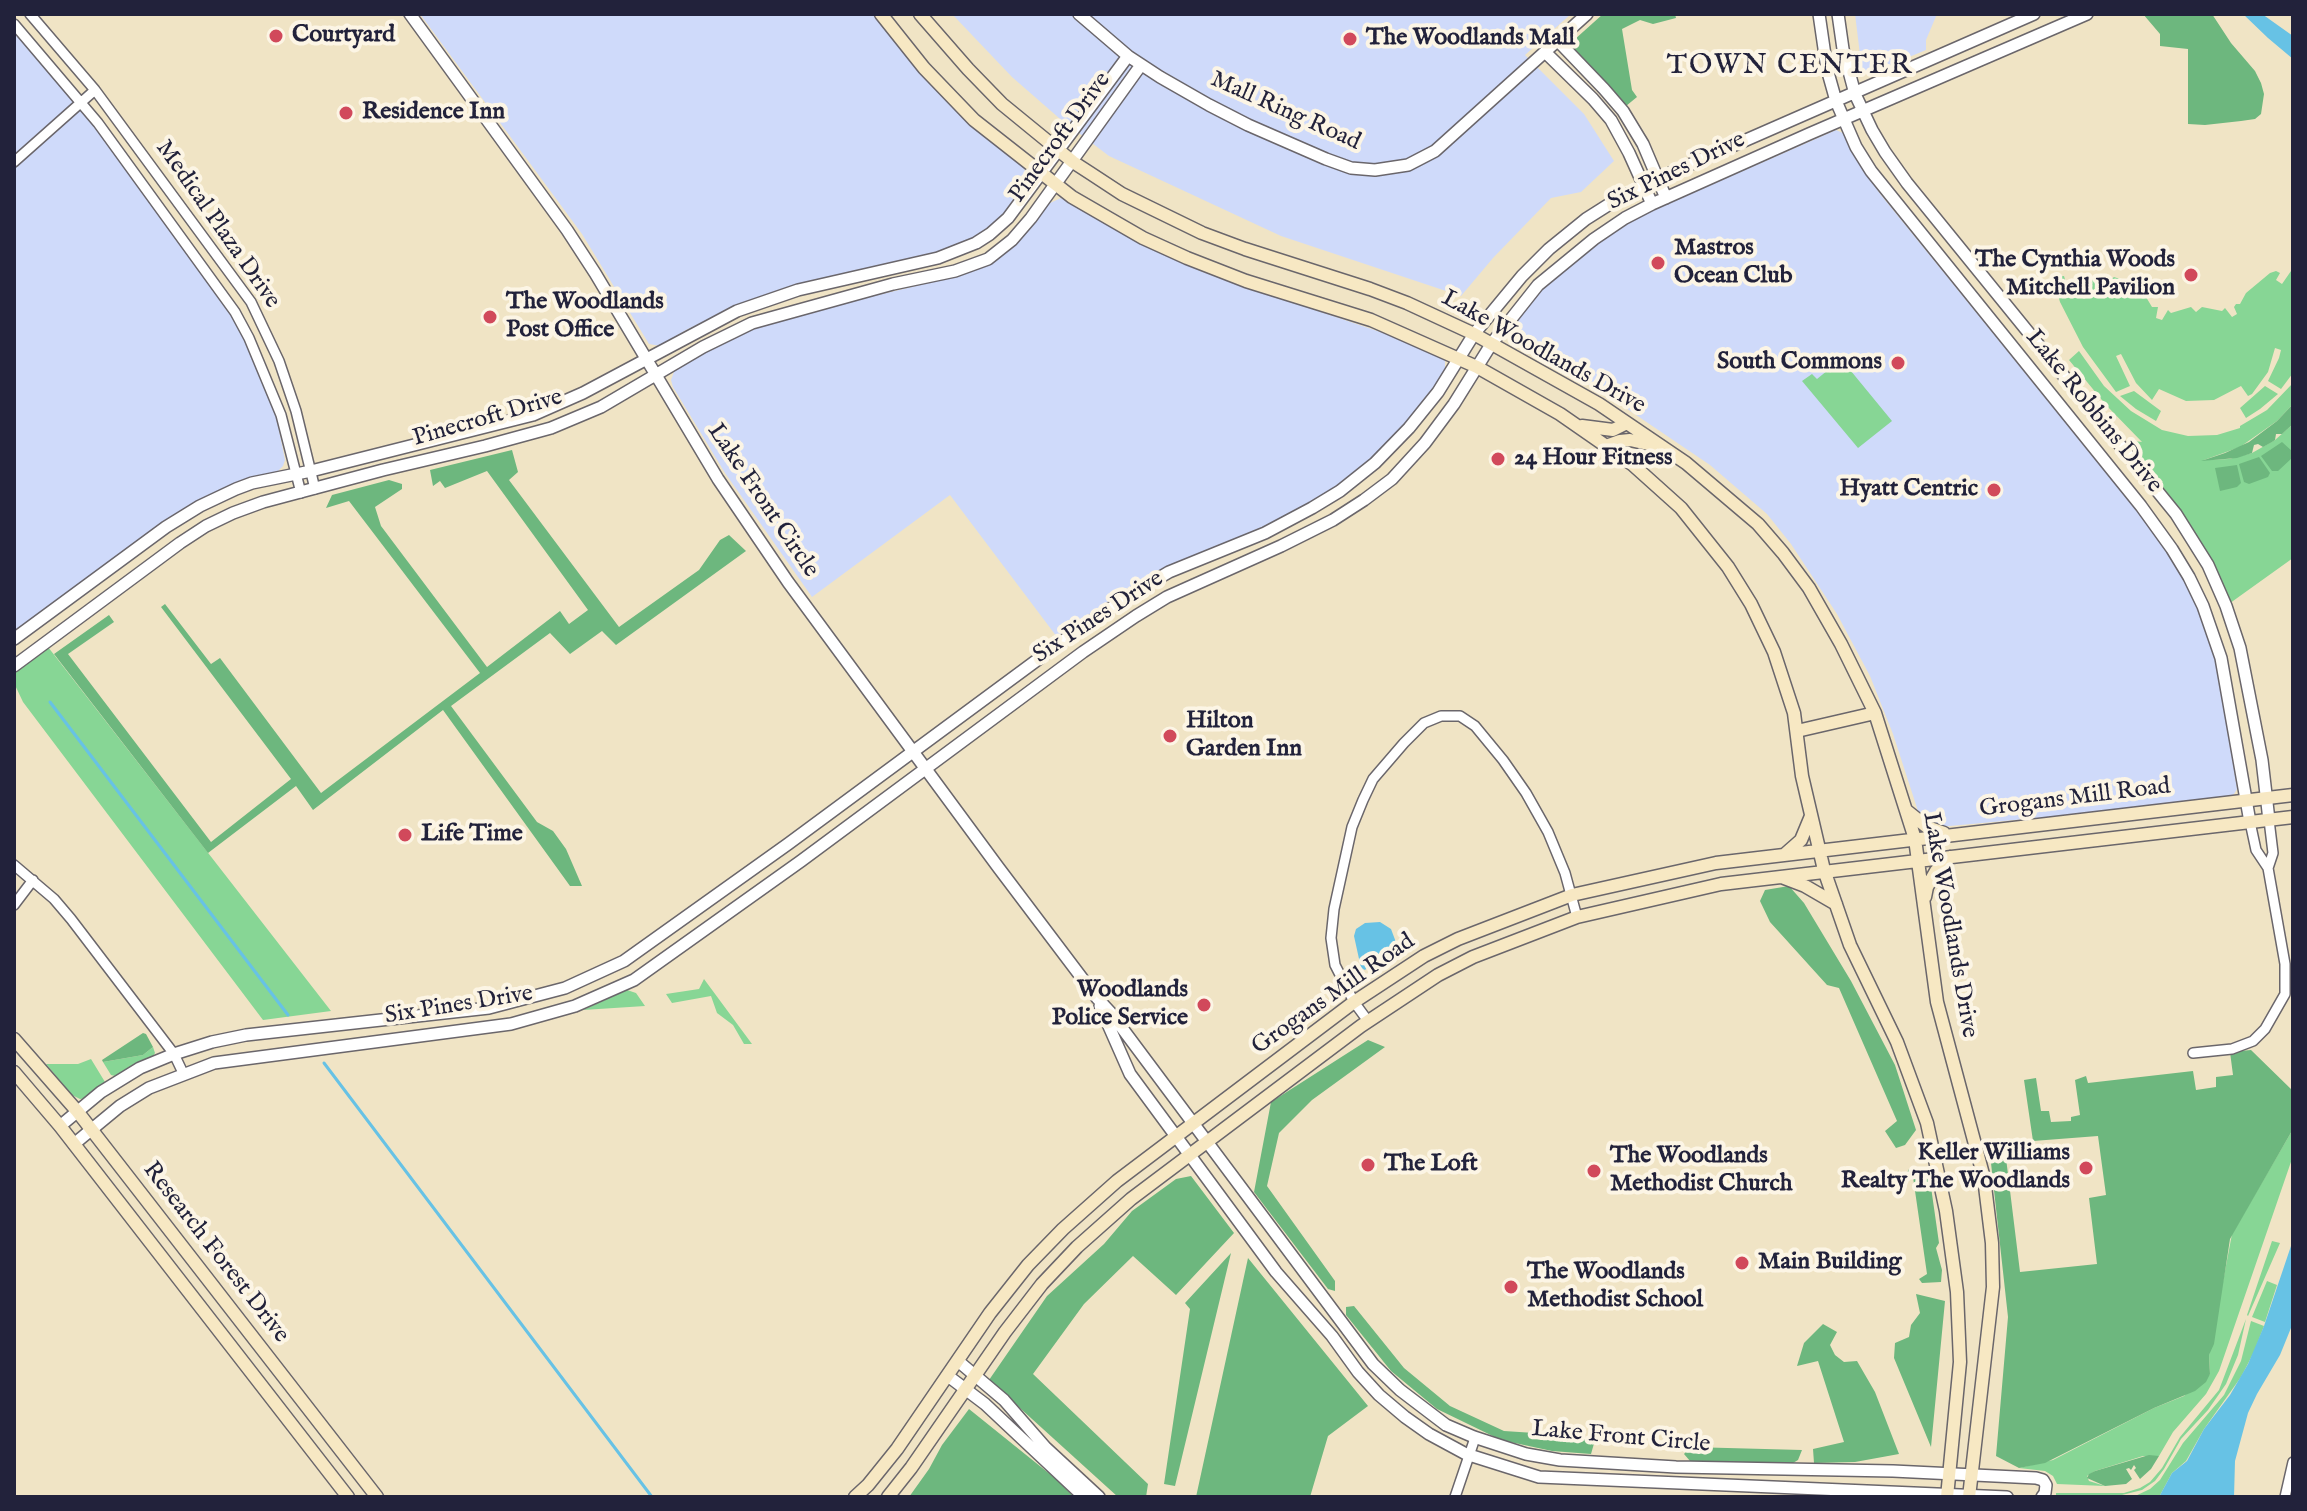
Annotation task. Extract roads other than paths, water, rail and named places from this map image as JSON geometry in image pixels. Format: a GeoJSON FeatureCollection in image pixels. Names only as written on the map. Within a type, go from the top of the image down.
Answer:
{"type":"FeatureCollection","features":[{"type":"Feature","properties":{"kind":"main road","name":"Lake Woodlands Drive"},"geometry":{"type":"LineString","coordinates":[[881,14],[924,68],[974,120],[1041,174],[1105,217],[1187,258],[1246,281],[1371,320],[1477,367],[1575,425],[1632,464],[1681,508],[1728,567],[1751,604],[1774,652],[1797,731],[1802,776],[1824,870],[1850,945],[1897,1042],[1927,1123],[1946,1211],[1957,1292],[1960,1362],[1947,1496]]}},
{"type":"Feature","properties":{"kind":"main road","name":"Lake Woodlands Drive"},"geometry":{"type":"LineString","coordinates":[[920,14],[1002,104],[1073,162],[1122,194],[1202,233],[1370,289],[1474,334],[1599,404],[1686,463],[1758,524],[1809,588],[1875,713],[1907,811],[1915,839],[1937,1002],[1984,1178],[1992,1243],[1993,1287],[1970,1496]]}},
{"type":"Feature","properties":{"kind":"main road"},"geometry":{"type":"LineString","coordinates":[[1575,425],[1613,430],[1627,423]]}},
{"type":"Feature","properties":{"kind":"main road"},"geometry":{"type":"LineString","coordinates":[[1606,446],[1630,440],[1660,446]]}},
{"type":"Feature","properties":{"kind":"main road"},"geometry":{"type":"LineString","coordinates":[[1853,717],[1862,707],[1866,695]]}},
{"type":"Feature","properties":{"kind":"main road"},"geometry":{"type":"LineString","coordinates":[[1797,731],[1875,713]]}},
{"type":"Feature","properties":{"kind":"main road","name":"Grogans Mill Road"},"geometry":{"type":"LineString","coordinates":[[855,1497],[897,1449],[990,1313],[1028,1265],[1073,1220],[1117,1181],[1354,1002],[1424,956],[1458,939],[1572,895],[1716,863],[2293,795]]}},
{"type":"Feature","properties":{"kind":"main road"},"geometry":{"type":"LineString","coordinates":[[1907,811],[1927,827],[1955,834]]}},
{"type":"Feature","properties":{"kind":"main road"},"geometry":{"type":"LineString","coordinates":[[1784,855],[1801,840],[1811,816]]}},
{"type":"Feature","properties":{"kind":"main road","name":"Grogans Mill Road"},"geometry":{"type":"LineString","coordinates":[[888,1497],[1042,1284],[1088,1238],[1131,1199],[1368,1021],[1444,972],[1577,917],[1721,884],[2293,817]]}},
{"type":"Feature","properties":{"kind":"main road"},"geometry":{"type":"LineString","coordinates":[[1923,904],[1927,887],[1936,871],[1950,857]]}},
{"type":"Feature","properties":{"kind":"main road"},"geometry":{"type":"LineString","coordinates":[[1781,877],[1805,886],[1836,904]]}},
{"type":"Feature","properties":{"kind":"main road","name":"Research Forest Drive"},"geometry":{"type":"LineString","coordinates":[[14,1039],[77,1111],[377,1497]]}},
{"type":"Feature","properties":{"kind":"main road","name":"Research Forest Drive"},"geometry":{"type":"LineString","coordinates":[[14,1072],[193,1295],[348,1497]]}},
{"type":"Feature","properties":{"kind":"main road"},"geometry":{"type":"LineString","coordinates":[[1073,1220],[1088,1238]]}},
{"type":"Feature","properties":{"kind":"main road"},"geometry":{"type":"LineString","coordinates":[[193,1295],[205,1294],[224,1300]]}},
{"type":"Feature","properties":{"kind":"main road"},"geometry":{"type":"LineString","coordinates":[[329,1472],[355,1470]]}},
{"type":"Feature","properties":{"kind":"street","name":"Medical Plaza Drive"},"geometry":{"type":"LineString","coordinates":[[30,14],[95,90],[251,302],[279,361],[296,411],[315,489]]}},
{"type":"Feature","properties":{"kind":"street","name":"Lake Front Circle"},"geometry":{"type":"LineString","coordinates":[[410,14],[567,230],[743,518],[1097,998],[1373,1364],[1446,1425],[1526,1454],[1560,1460],[1676,1467],[2014,1476],[2043,1480],[2046,1488],[2042,1497]]}},
{"type":"Feature","properties":{"kind":"street","name":"Mall Ring Road"},"geometry":{"type":"LineString","coordinates":[[1079,14],[1141,65],[1248,125],[1351,168],[1375,170],[1408,165],[1435,151],[1587,14]]}},
{"type":"Feature","properties":{"kind":"street","name":"Lake Robbins Drive"},"geometry":{"type":"LineString","coordinates":[[1819,14],[1827,69],[1836,101],[1863,159],[1879,183],[2141,506],[2189,577],[2209,623],[2224,671],[2256,850],[2268,868],[2285,964],[2285,994],[2265,1029],[2253,1041],[2232,1049],[2193,1053]]}},
{"type":"Feature","properties":{"kind":"street","name":"Lake Robbins Drive"},"geometry":{"type":"LineString","coordinates":[[1838,14],[1855,94],[1885,152],[2176,514],[2208,565],[2226,606],[2244,667],[2262,760],[2273,853],[2268,868]]}},
{"type":"Feature","properties":{"kind":"street","name":"Six Pines Drive"},"geometry":{"type":"LineString","coordinates":[[60,1126],[113,1084],[140,1068],[212,1042],[246,1035],[489,1008],[565,988],[637,954],[1071,635],[1143,587],[1169,572],[1265,533],[1340,491],[1375,463],[1409,428],[1438,392],[1474,334],[1520,279],[1549,249],[1586,219],[1657,179],[2034,14]]}},
{"type":"Feature","properties":{"kind":"street","name":"Six Pines Drive"},"geometry":{"type":"LineString","coordinates":[[74,1144],[120,1106],[149,1088],[214,1063],[493,1027],[536,1018],[575,1006],[649,971],[1083,652],[1167,597],[1281,546],[1352,509],[1392,479],[1425,443],[1492,343],[1538,285],[1625,218],[2087,14]]}},
{"type":"Feature","properties":{"kind":"street"},"geometry":{"type":"LineString","coordinates":[[2019,21],[2028,40]]}},
{"type":"Feature","properties":{"kind":"street","name":"Medical Plaza Drive"},"geometry":{"type":"LineString","coordinates":[[14,24],[81,102],[235,312],[281,415],[301,493]]}},
{"type":"Feature","properties":{"kind":"street"},"geometry":{"type":"LineString","coordinates":[[1558,41],[1623,111],[1643,144],[1666,198]]}},
{"type":"Feature","properties":{"kind":"street"},"geometry":{"type":"LineString","coordinates":[[1546,53],[1611,120],[1652,204]]}},
{"type":"Feature","properties":{"kind":"street","name":"Pinecroft Drive"},"geometry":{"type":"LineString","coordinates":[[14,639],[152,536],[200,506],[252,483],[533,415],[583,393],[737,311],[798,290],[938,258],[976,243],[1008,218],[1128,56]]}},
{"type":"Feature","properties":{"kind":"street","name":"Pinecroft Drive"},"geometry":{"type":"LineString","coordinates":[[14,666],[180,543],[206,526],[263,502],[551,428],[601,407],[703,347],[752,323],[893,284],[955,271],[988,259],[1012,240],[1056,185],[1141,65]]}},
{"type":"Feature","properties":{"kind":"street"},"geometry":{"type":"LineString","coordinates":[[14,162],[95,90]]}},
{"type":"Feature","properties":{"kind":"street"},"geometry":{"type":"LineString","coordinates":[[1340,491],[1352,509]]}},
{"type":"Feature","properties":{"kind":"street"},"geometry":{"type":"LineString","coordinates":[[1195,562],[1204,580]]}},
{"type":"Feature","properties":{"kind":"street"},"geometry":{"type":"LineString","coordinates":[[2189,577],[2208,565]]}},
{"type":"Feature","properties":{"kind":"street"},"geometry":{"type":"LineString","coordinates":[[1071,635],[1083,652]]}},
{"type":"Feature","properties":{"kind":"street"},"geometry":{"type":"LineString","coordinates":[[2224,671],[2244,667]]}},
{"type":"Feature","properties":{"kind":"street"},"geometry":{"type":"LineString","coordinates":[[1368,1021],[1354,1002],[1335,965],[1331,938],[1334,909],[1352,827],[1373,779],[1424,723],[1441,716],[1460,716],[1475,726],[1503,760],[1552,843],[1577,917]]}},
{"type":"Feature","properties":{"kind":"street"},"geometry":{"type":"LineString","coordinates":[[14,865],[54,899],[71,919],[174,1054],[184,1075]]}},
{"type":"Feature","properties":{"kind":"street"},"geometry":{"type":"LineString","coordinates":[[14,905],[33,880]]}},
{"type":"Feature","properties":{"kind":"street","name":"Lake Front Circle"},"geometry":{"type":"LineString","coordinates":[[1097,998],[1125,1067],[1276,1272],[1379,1395],[1429,1434],[1468,1455],[1539,1477],[2010,1497]]}},
{"type":"Feature","properties":{"kind":"street"},"geometry":{"type":"LineString","coordinates":[[489,1008],[493,1027]]}},
{"type":"Feature","properties":{"kind":"street"},"geometry":{"type":"LineString","coordinates":[[354,1023],[355,1044]]}},
{"type":"Feature","properties":{"kind":"street"},"geometry":{"type":"LineString","coordinates":[[958,1361],[1015,1411],[1046,1448],[1099,1497]]}},
{"type":"Feature","properties":{"kind":"street"},"geometry":{"type":"LineString","coordinates":[[948,1376],[1008,1424],[1084,1497]]}},
{"type":"Feature","properties":{"kind":"street"},"geometry":{"type":"LineString","coordinates":[[1455,1497],[1475,1438]]}},
{"type":"Feature","properties":{"kind":"street"},"geometry":{"type":"LineString","coordinates":[[2285,1497],[2293,1462]]}},
{"type":"Feature","properties":{"kind":"street"},"geometry":{"type":"LineString","coordinates":[[2010,1497],[2014,1476]]}},
{"type":"Feature","properties":{"kind":"water"},"geometry":{"type":"Polygon","coordinates":[[[2243,14],[2262,14],[2293,36],[2293,59],[2268,38],[2243,14]]]}},
{"type":"Feature","properties":{"kind":"water"},"geometry":{"type":"Polygon","coordinates":[[[1380,922],[1391,929],[1397,945],[1382,953],[1365,970],[1361,968],[1354,936],[1356,929],[1365,923],[1380,922]]]}},
{"type":"Feature","properties":{"kind":"water"},"geometry":{"type":"Polygon","coordinates":[[[2293,1240],[2293,1323],[2280,1355],[2248,1413],[2235,1461],[2234,1497],[2159,1497],[2172,1473],[2187,1461],[2204,1429],[2230,1395],[2248,1364],[2293,1240]]]}},
{"type":"Feature","properties":{"kind":"waterway"},"geometry":{"type":"LineString","coordinates":[[50,702],[288,1015]]}},
{"type":"Feature","properties":{"kind":"waterway"},"geometry":{"type":"LineString","coordinates":[[324,1063],[652,1497]]}},
{"type":"Feature","properties":{"kind":"place","name":"Courtyard"},"geometry":{"type":"Point","coordinates":[276,36]}},
{"type":"Feature","properties":{"kind":"place","name":"The Woodlands Mall"},"geometry":{"type":"Point","coordinates":[1350,39]}},
{"type":"Feature","properties":{"kind":"place","name":"Residence Inn"},"geometry":{"type":"Point","coordinates":[346,113]}},
{"type":"Feature","properties":{"kind":"place","name":"Mastros Ocean Club"},"geometry":{"type":"Point","coordinates":[1658,263]}},
{"type":"Feature","properties":{"kind":"place","name":"The Cynthia Woods Mitchell Pavilion"},"geometry":{"type":"Point","coordinates":[2191,275]}},
{"type":"Feature","properties":{"kind":"place","name":"The Woodlands Post Office"},"geometry":{"type":"Point","coordinates":[490,317]}},
{"type":"Feature","properties":{"kind":"place","name":"South Commons"},"geometry":{"type":"Point","coordinates":[1898,363]}},
{"type":"Feature","properties":{"kind":"place","name":"24 Hour Fitness"},"geometry":{"type":"Point","coordinates":[1498,459]}},
{"type":"Feature","properties":{"kind":"place","name":"Hyatt Centric"},"geometry":{"type":"Point","coordinates":[1994,490]}},
{"type":"Feature","properties":{"kind":"place","name":"Hilton Garden Inn"},"geometry":{"type":"Point","coordinates":[1170,736]}},
{"type":"Feature","properties":{"kind":"place","name":"Life Time"},"geometry":{"type":"Point","coordinates":[405,835]}},
{"type":"Feature","properties":{"kind":"place","name":"Woodlands Police Service"},"geometry":{"type":"Point","coordinates":[1204,1005]}},
{"type":"Feature","properties":{"kind":"place","name":"The Loft"},"geometry":{"type":"Point","coordinates":[1368,1165]}},
{"type":"Feature","properties":{"kind":"place","name":"Keller Williams Realty The Woodlands"},"geometry":{"type":"Point","coordinates":[2086,1168]}},
{"type":"Feature","properties":{"kind":"place","name":"The Woodlands Methodist Church"},"geometry":{"type":"Point","coordinates":[1594,1171]}},
{"type":"Feature","properties":{"kind":"place","name":"Main Building"},"geometry":{"type":"Point","coordinates":[1742,1263]}},
{"type":"Feature","properties":{"kind":"place","name":"The Woodlands Methodist School"},"geometry":{"type":"Point","coordinates":[1511,1287]}},
{"type":"Feature","properties":{"kind":"district","name":"TOWN CENTER"},"geometry":{"type":"Point","coordinates":[1790,67]}}]}
